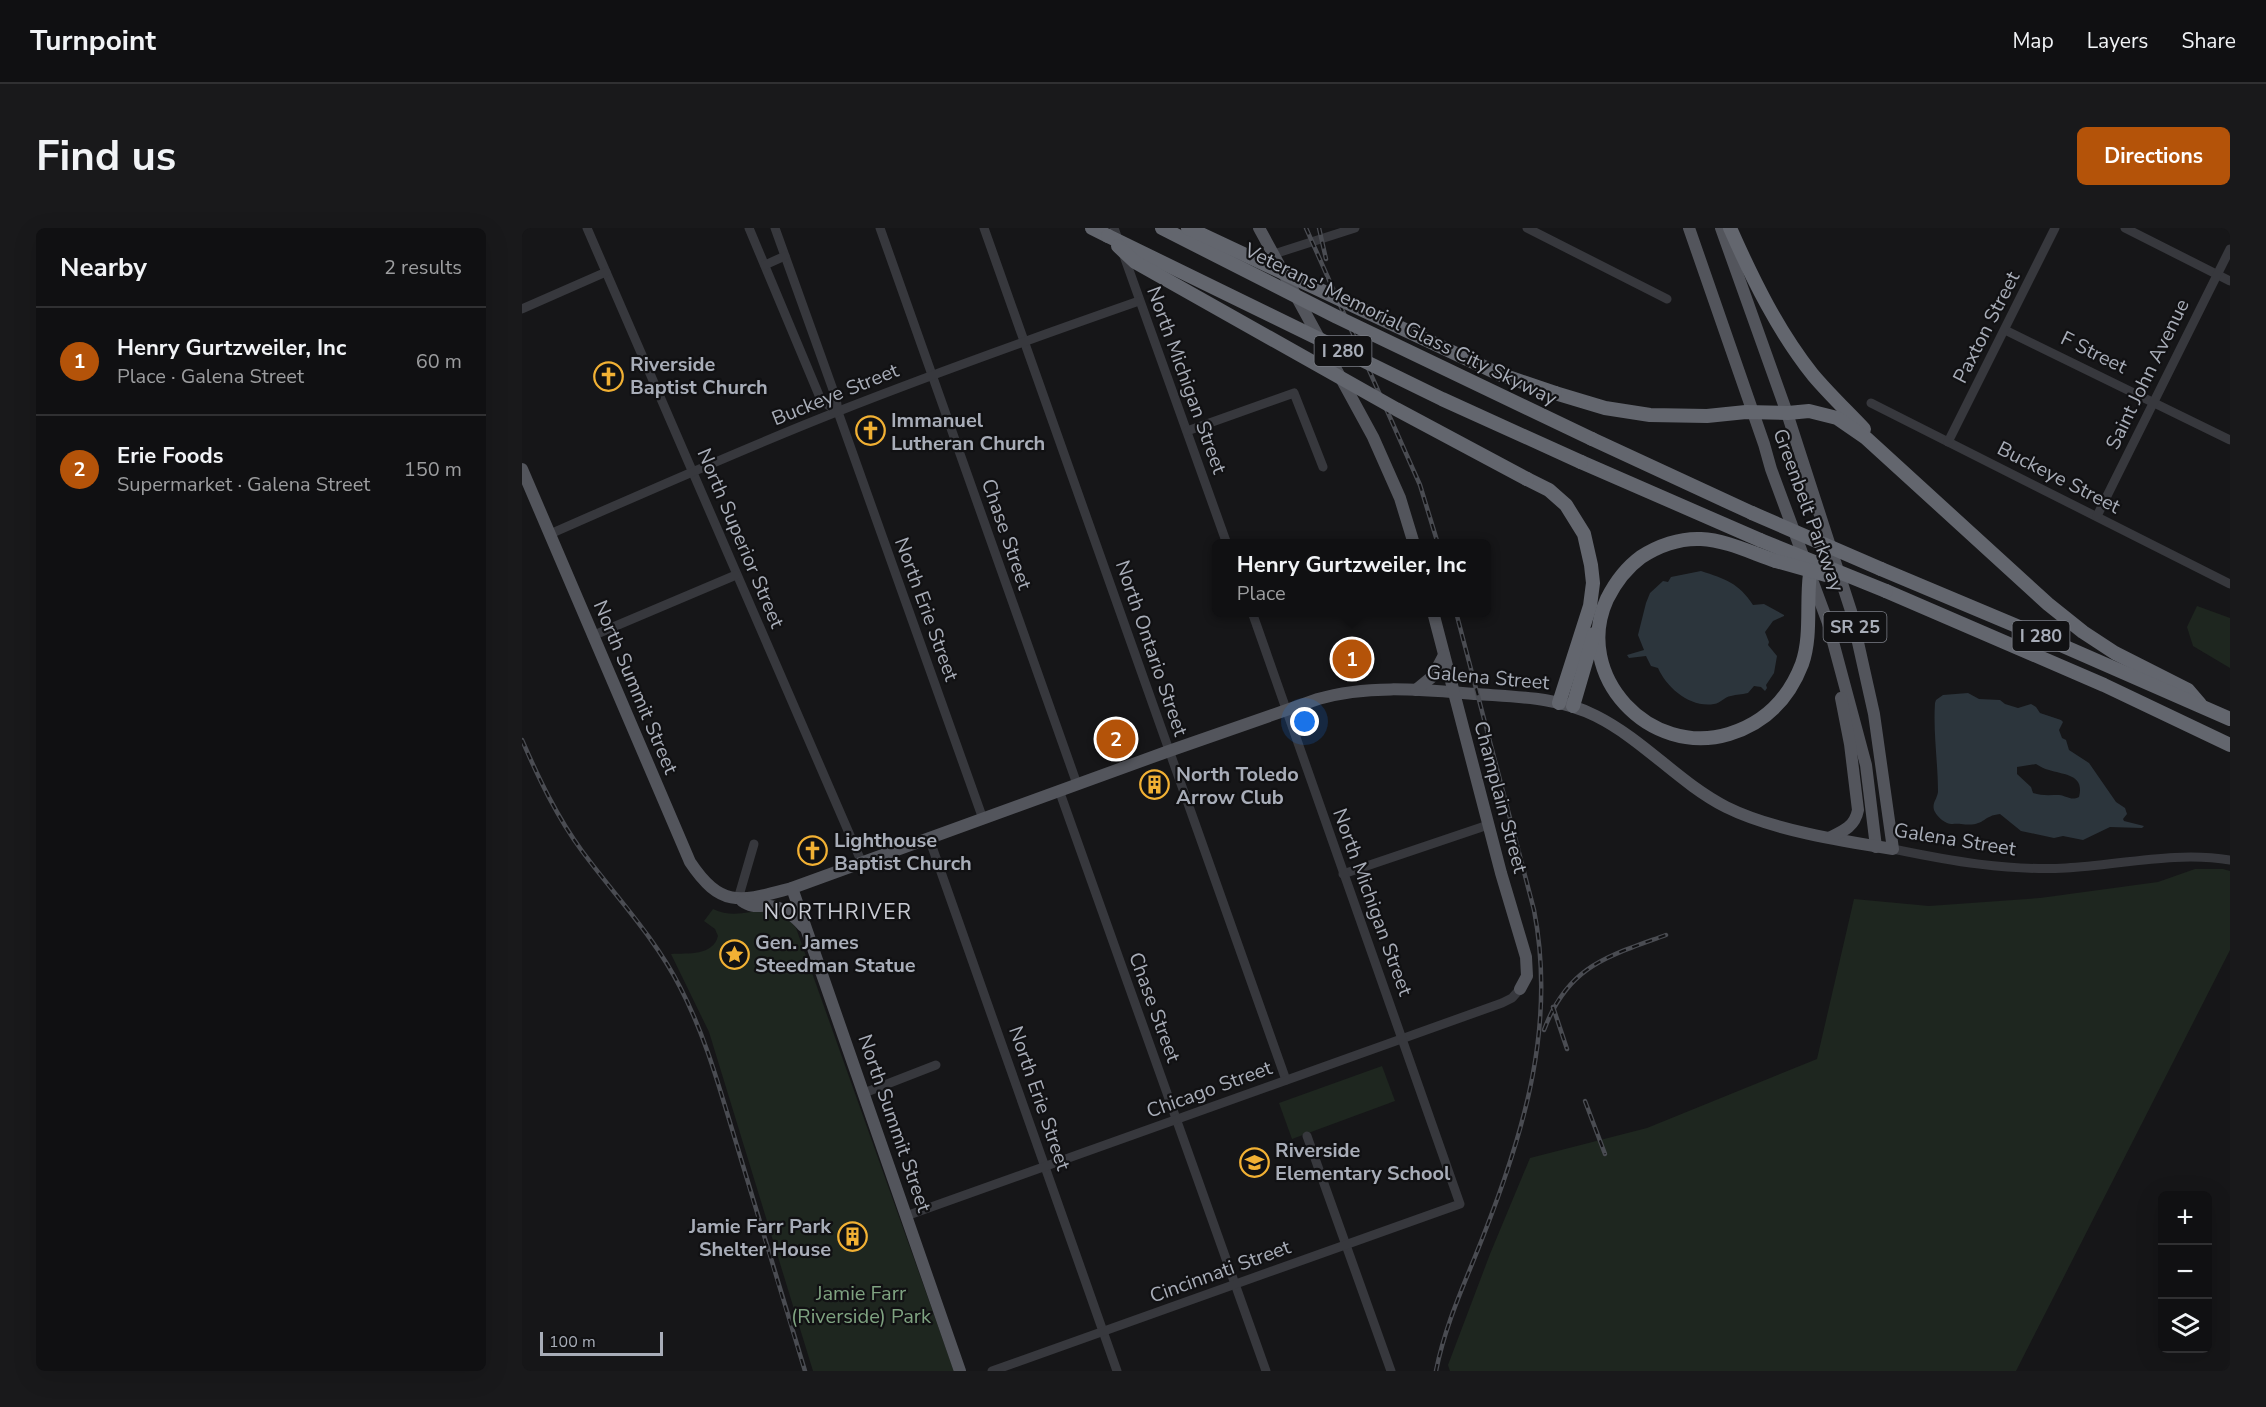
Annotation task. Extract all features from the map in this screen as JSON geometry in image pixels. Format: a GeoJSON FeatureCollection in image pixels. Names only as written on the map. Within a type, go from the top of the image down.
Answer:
{"type":"FeatureCollection","features":[{"type":"Feature","properties":{"kind":"highway","name":"I 280"},"geometry":{"type":"LineString","coordinates":[[1092,228],[1111,232],[1442,399],[1760,540],[1886,591],[2104,685],[2230,745]]}},
{"type":"Feature","properties":{"kind":"highway","name":"Veterans' Memorial Glass City Skyway"},"geometry":{"type":"LineString","coordinates":[[1162,228],[1367,331],[1752,513],[2200,704]]}},
{"type":"Feature","properties":{"kind":"highway"},"geometry":{"type":"LineString","coordinates":[[1188,228],[1499,374],[1605,408],[1650,415],[1697,416],[1809,411],[1837,418],[1866,438],[2019,578],[2083,632],[2115,653],[2188,690],[2200,704]]}},
{"type":"Feature","properties":{"kind":"highway"},"geometry":{"type":"LineString","coordinates":[[1730,228],[1772,315],[1793,348],[1829,393],[1911,478]]}},
{"type":"Feature","properties":{"kind":"highway"},"geometry":{"type":"LineString","coordinates":[[1111,232],[1135,262],[1396,410],[1549,490],[1566,505],[1584,534],[1592,565],[1593,583],[1590,606],[1566,705]]}},
{"type":"Feature","properties":{"kind":"highway"},"geometry":{"type":"LineString","coordinates":[[1566,705],[1612,588],[1626,570],[1647,554],[1672,543],[1701,539],[1714,541],[1776,561],[1886,591]]}},
{"type":"Feature","properties":{"kind":"highway"},"geometry":{"type":"LineString","coordinates":[[1599,618],[1598,643],[1604,668],[1615,690],[1632,711],[1646,723],[1676,736],[1692,739],[1715,738],[1756,723],[1779,704],[1791,687],[1806,648],[1807,595],[1810,573]]}},
{"type":"Feature","properties":{"kind":"highway","name":"I 280"},"geometry":{"type":"LineString","coordinates":[[2200,704],[2230,719]]}},
{"type":"Feature","properties":{"kind":"main road"},"geometry":{"type":"LineString","coordinates":[[1259,228],[1343,380],[1396,488],[1413,539]]}},
{"type":"Feature","properties":{"kind":"main road","name":"Greenbelt Parkway"},"geometry":{"type":"LineString","coordinates":[[1689,228],[1771,469],[1828,623],[1866,765],[1876,846]]}},
{"type":"Feature","properties":{"kind":"main road","name":"Greenbelt Parkway"},"geometry":{"type":"LineString","coordinates":[[1721,228],[1787,413],[1851,611],[1874,714],[1893,849]]}},
{"type":"Feature","properties":{"kind":"main road","name":"North Summit Street"},"geometry":{"type":"LineString","coordinates":[[522,469],[690,862],[710,887],[722,895],[738,899],[751,907],[769,906],[786,912],[808,932]]}},
{"type":"Feature","properties":{"kind":"main road","name":"Champlain Street"},"geometry":{"type":"LineString","coordinates":[[1434,617],[1488,825],[1526,957],[1527,976],[1520,989]]}},
{"type":"Feature","properties":{"kind":"main road"},"geometry":{"type":"LineString","coordinates":[[1828,623],[1850,744],[1858,810],[1857,818],[1851,826],[1831,837]]}},
{"type":"Feature","properties":{"kind":"main road"},"geometry":{"type":"LineString","coordinates":[[1416,690],[1433,676],[1444,655]]}},
{"type":"Feature","properties":{"kind":"main road","name":"Galena Street"},"geometry":{"type":"LineString","coordinates":[[738,899],[753,899],[792,888],[1059,790],[1341,693],[1416,690],[1454,692],[1515,696],[1566,705],[1596,716],[1619,729],[1688,782],[1724,806],[1765,822],[1893,849]]}},
{"type":"Feature","properties":{"kind":"main road","name":"North Summit Street"},"geometry":{"type":"LineString","coordinates":[[792,888],[960,1371]]}},
{"type":"Feature","properties":{"kind":"street","name":"North Superior Street"},"geometry":{"type":"LineString","coordinates":[[587,228],[862,863]]}},
{"type":"Feature","properties":{"kind":"street","name":"North Erie Street"},"geometry":{"type":"LineString","coordinates":[[749,228],[821,400],[838,412]]}},
{"type":"Feature","properties":{"kind":"street","name":"North Erie Street"},"geometry":{"type":"LineString","coordinates":[[775,228],[983,819]]}},
{"type":"Feature","properties":{"kind":"street","name":"Chase Street"},"geometry":{"type":"LineString","coordinates":[[880,228],[1077,784]]}},
{"type":"Feature","properties":{"kind":"street","name":"North Ontario Street"},"geometry":{"type":"LineString","coordinates":[[984,228],[1286,1080]]}},
{"type":"Feature","properties":{"kind":"street"},"geometry":{"type":"LineString","coordinates":[[1276,259],[1355,228]]}},
{"type":"Feature","properties":{"kind":"street"},"geometry":{"type":"LineString","coordinates":[[1527,228],[1667,298]]}},
{"type":"Feature","properties":{"kind":"street","name":"Paxton Street"},"geometry":{"type":"LineString","coordinates":[[1948,442],[2055,228]]}},
{"type":"Feature","properties":{"kind":"street"},"geometry":{"type":"LineString","coordinates":[[2125,228],[2230,281]]}},
{"type":"Feature","properties":{"kind":"street","name":"North Michigan Street"},"geometry":{"type":"LineString","coordinates":[[1111,232],[1139,301],[1226,539]]}},
{"type":"Feature","properties":{"kind":"street","name":"Saint John Avenue"},"geometry":{"type":"LineString","coordinates":[[2097,516],[2230,249]]}},
{"type":"Feature","properties":{"kind":"street"},"geometry":{"type":"LineString","coordinates":[[765,265],[785,256]]}},
{"type":"Feature","properties":{"kind":"street"},"geometry":{"type":"LineString","coordinates":[[522,309],[606,272]]}},
{"type":"Feature","properties":{"kind":"street","name":"Buckeye Street"},"geometry":{"type":"LineString","coordinates":[[550,534],[693,471],[838,412],[1024,341],[1139,301]]}},
{"type":"Feature","properties":{"kind":"street","name":"F Street"},"geometry":{"type":"LineString","coordinates":[[2006,330],[2230,440]]}},
{"type":"Feature","properties":{"kind":"street"},"geometry":{"type":"LineString","coordinates":[[1187,431],[1294,393],[1323,467]]}},
{"type":"Feature","properties":{"kind":"street","name":"Buckeye Street"},"geometry":{"type":"LineString","coordinates":[[1871,403],[2230,584]]}},
{"type":"Feature","properties":{"kind":"street"},"geometry":{"type":"LineString","coordinates":[[592,636],[736,574]]}},
{"type":"Feature","properties":{"kind":"street","name":"North Michigan Street"},"geometry":{"type":"LineString","coordinates":[[1254,617],[1460,1204]]}},
{"type":"Feature","properties":{"kind":"street","name":"Chase Street"},"geometry":{"type":"LineString","coordinates":[[1059,790],[1266,1371]]}},
{"type":"Feature","properties":{"kind":"street"},"geometry":{"type":"LineString","coordinates":[[1343,874],[1488,825]]}},
{"type":"Feature","properties":{"kind":"street","name":"North Erie Street"},"geometry":{"type":"LineString","coordinates":[[929,838],[1117,1371]]}},
{"type":"Feature","properties":{"kind":"street"},"geometry":{"type":"LineString","coordinates":[[738,899],[754,844]]}},
{"type":"Feature","properties":{"kind":"street","name":"Galena Street"},"geometry":{"type":"LineString","coordinates":[[1893,849],[2014,869],[2066,868],[2192,856],[2230,860]]}},
{"type":"Feature","properties":{"kind":"street","name":"Chicago Street"},"geometry":{"type":"LineString","coordinates":[[906,1216],[1044,1165],[1502,1004],[1520,989]]}},
{"type":"Feature","properties":{"kind":"street"},"geometry":{"type":"LineString","coordinates":[[864,1094],[936,1065]]}},
{"type":"Feature","properties":{"kind":"street"},"geometry":{"type":"LineString","coordinates":[[1307,1136],[1391,1371]]}},
{"type":"Feature","properties":{"kind":"street","name":"Cincinnati Street"},"geometry":{"type":"LineString","coordinates":[[992,1371],[1460,1204]]}},
{"type":"Feature","properties":{"kind":"green space"},"geometry":{"type":"Polygon","coordinates":[[[2197,606],[2230,618],[2230,668],[2193,646],[2187,627],[2197,606]]]}},
{"type":"Feature","properties":{"kind":"green space"},"geometry":{"type":"Polygon","coordinates":[[[2195,869],[2230,871],[2230,950],[2016,1371],[1450,1371],[1448,1365],[1490,1254],[1530,1158],[1647,1128],[1817,1059],[1854,899],[1929,906],[2040,898],[2158,882],[2195,869]]]}},
{"type":"Feature","properties":{"kind":"green space","name":"Jamie Farr (Riverside) Park"},"geometry":{"type":"Polygon","coordinates":[[[713,909],[736,914],[767,911],[777,913],[796,928],[954,1371],[813,1371],[709,1032],[671,954],[699,952],[711,947],[718,936],[715,929],[704,921],[713,909]]]}},
{"type":"Feature","properties":{"kind":"green space"},"geometry":{"type":"Polygon","coordinates":[[[1382,1066],[1395,1101],[1292,1139],[1279,1103],[1382,1066]]]}},
{"type":"Feature","properties":{"kind":"shaded area"},"geometry":{"type":"Polygon","coordinates":[[[1701,571],[1731,583],[1753,605],[1764,604],[1784,615],[1773,621],[1765,632],[1768,645],[1777,656],[1774,673],[1765,691],[1761,687],[1754,686],[1748,693],[1729,697],[1716,703],[1696,703],[1673,689],[1658,668],[1651,666],[1646,656],[1629,658],[1627,655],[1644,650],[1638,635],[1650,593],[1663,581],[1668,582],[1671,577],[1701,571]]]}},
{"type":"Feature","properties":{"kind":"shaded area"},"geometry":{"type":"Polygon","coordinates":[[[1968,693],[1979,699],[2000,700],[2018,708],[2031,704],[2040,713],[2061,720],[2063,722],[2059,730],[2069,750],[2089,763],[2116,802],[2125,808],[2127,814],[2124,821],[2144,826],[2142,828],[2110,827],[2083,840],[2063,836],[2054,838],[2021,831],[2000,814],[1969,825],[1945,822],[1937,816],[1934,808],[1938,792],[1935,703],[1943,695],[1968,693]],[[2036,764],[2017,767],[2017,774],[2031,787],[2033,793],[2079,797],[2080,789],[2076,780],[2036,764]]]}},
{"type":"Feature","properties":{"kind":"railway"},"geometry":{"type":"LineString","coordinates":[[1306,228],[1420,485],[1436,539]]}},
{"type":"Feature","properties":{"kind":"railway"},"geometry":{"type":"LineString","coordinates":[[1319,228],[1326,259]]}},
{"type":"Feature","properties":{"kind":"railway"},"geometry":{"type":"LineString","coordinates":[[1436,1371],[1451,1318],[1499,1195],[1524,1116],[1539,1035],[1541,994],[1540,952],[1534,910],[1457,617]]}},
{"type":"Feature","properties":{"kind":"railway"},"geometry":{"type":"LineString","coordinates":[[522,740],[564,825],[670,968],[690,1007],[719,1087],[805,1371]]}},
{"type":"Feature","properties":{"kind":"railway"},"geometry":{"type":"LineString","coordinates":[[1544,1030],[1554,1008],[1577,978],[1607,958],[1666,935]]}},
{"type":"Feature","properties":{"kind":"railway"},"geometry":{"type":"LineString","coordinates":[[1553,1007],[1567,1049]]}},
{"type":"Feature","properties":{"kind":"railway"},"geometry":{"type":"LineString","coordinates":[[1585,1101],[1605,1154]]}},
{"type":"Feature","properties":{"kind":"place","name":"Riverside Baptist Church"},"geometry":{"type":"Point","coordinates":[609,376]}},
{"type":"Feature","properties":{"kind":"place","name":"Immanuel Lutheran Church"},"geometry":{"type":"Point","coordinates":[870,431]}},
{"type":"Feature","properties":{"kind":"place","name":"Henry Gurtzweiler, Inc"},"geometry":{"type":"Point","coordinates":[1352,659]}},
{"type":"Feature","properties":{"kind":"place","name":"Erie Foods"},"geometry":{"type":"Point","coordinates":[1116,739]}},
{"type":"Feature","properties":{"kind":"place","name":"North Toledo Arrow Club"},"geometry":{"type":"Point","coordinates":[1155,785]}},
{"type":"Feature","properties":{"kind":"place","name":"Lighthouse Baptist Church"},"geometry":{"type":"Point","coordinates":[813,851]}},
{"type":"Feature","properties":{"kind":"place","name":"Gen. James Steedman Statue"},"geometry":{"type":"Point","coordinates":[734,954]}},
{"type":"Feature","properties":{"kind":"place","name":"Riverside Elementary School"},"geometry":{"type":"Point","coordinates":[1254,1162]}},
{"type":"Feature","properties":{"kind":"place","name":"Jamie Farr Park Shelter House"},"geometry":{"type":"Point","coordinates":[852,1237]}},
{"type":"Feature","properties":{"kind":"district","name":"NORTHRIVER"},"geometry":{"type":"Point","coordinates":[838,912]}}]}
